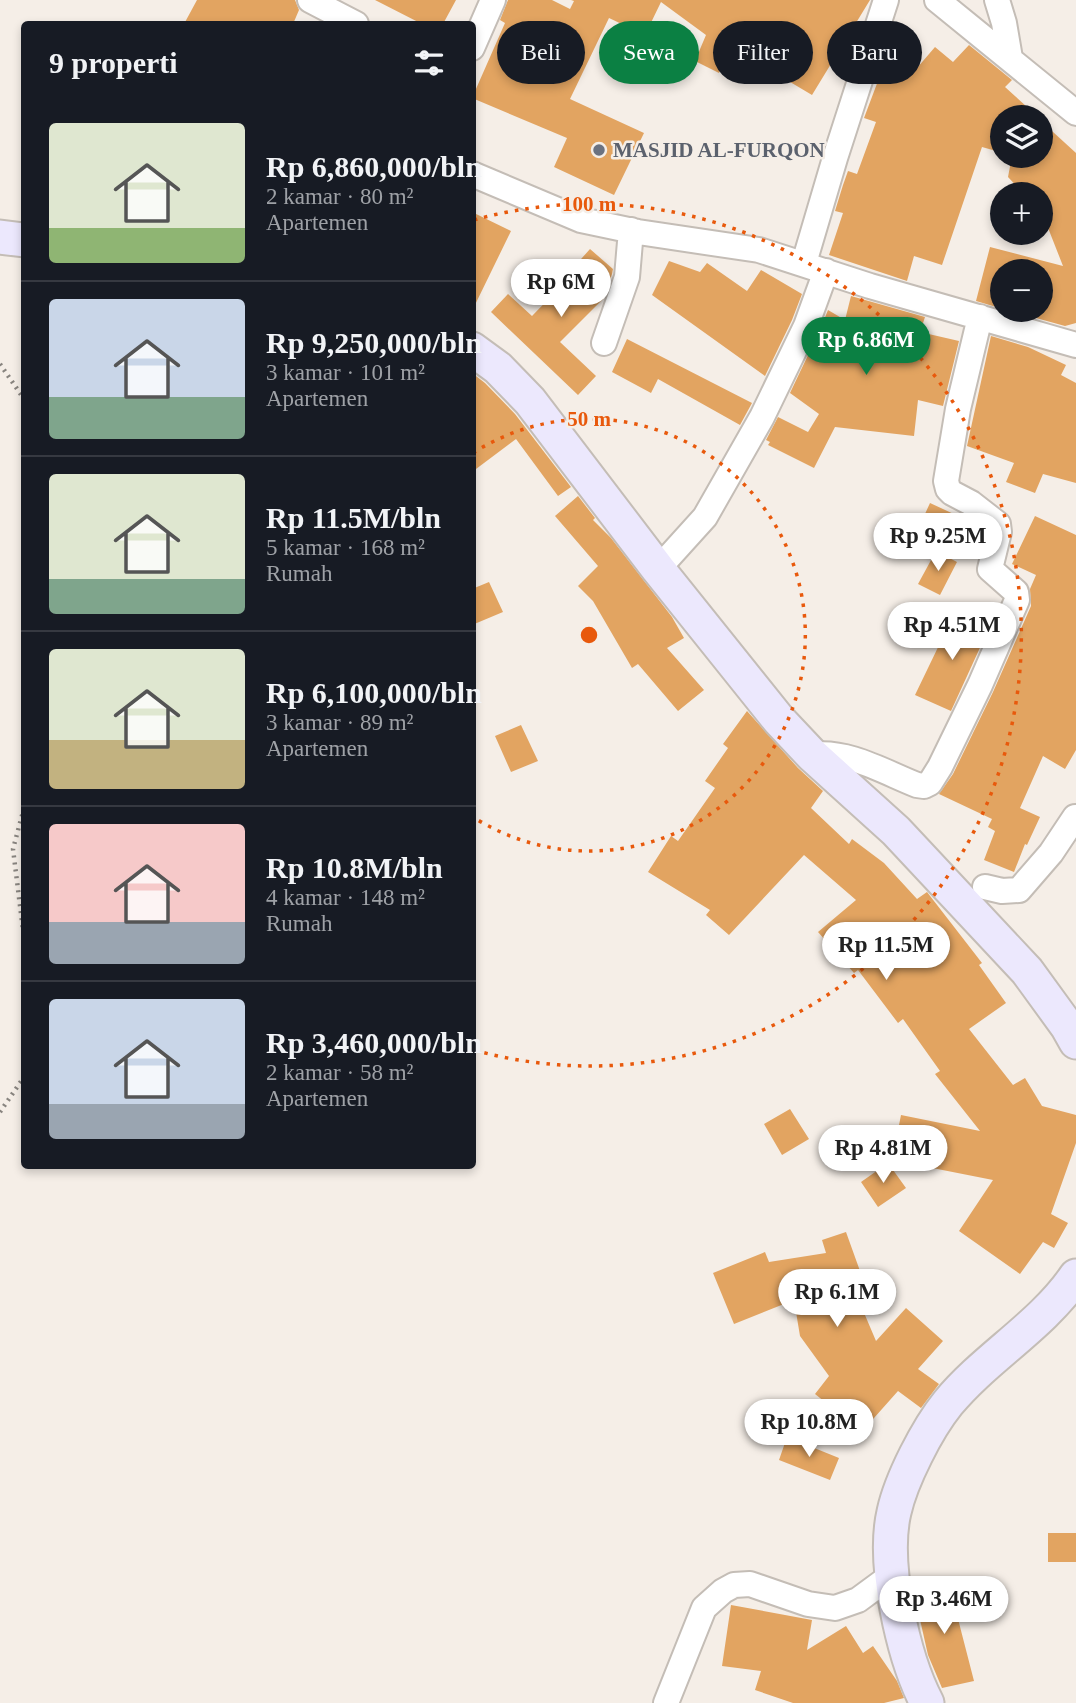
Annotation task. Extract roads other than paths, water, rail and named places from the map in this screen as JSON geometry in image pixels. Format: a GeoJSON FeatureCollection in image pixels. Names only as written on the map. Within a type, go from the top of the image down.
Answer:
{"type":"FeatureCollection","features":[{"type":"Feature","properties":{"kind":"street"},"geometry":{"type":"LineString","coordinates":[[476,39],[494,0]]}},
{"type":"Feature","properties":{"kind":"street"},"geometry":{"type":"LineString","coordinates":[[658,569],[705,517],[756,428],[806,326],[835,158],[886,0]]}},
{"type":"Feature","properties":{"kind":"street"},"geometry":{"type":"LineString","coordinates":[[937,0],[1076,113]]}},
{"type":"Feature","properties":{"kind":"street"},"geometry":{"type":"LineString","coordinates":[[997,0],[1010,58]]}},
{"type":"Feature","properties":{"kind":"street"},"geometry":{"type":"LineString","coordinates":[[319,12],[347,21]]}},
{"type":"Feature","properties":{"kind":"street"},"geometry":{"type":"LineString","coordinates":[[476,176],[581,220],[759,250],[870,286],[1076,345]]}},
{"type":"Feature","properties":{"kind":"street"},"geometry":{"type":"LineString","coordinates":[[604,343],[627,277],[631,230]]}},
{"type":"Feature","properties":{"kind":"street"},"geometry":{"type":"LineString","coordinates":[[0,237],[21,240]]}},
{"type":"Feature","properties":{"kind":"street"},"geometry":{"type":"LineString","coordinates":[[812,755],[843,755],[917,785],[930,783],[980,685],[1017,600],[1016,592],[990,569],[999,532],[998,524],[971,503],[952,493],[946,481],[957,409],[980,317]]}},
{"type":"Feature","properties":{"kind":"street"},"geometry":{"type":"LineString","coordinates":[[476,352],[498,368],[530,401],[658,569],[779,720],[812,755],[896,831],[1027,971],[1076,1042]]}},
{"type":"Feature","properties":{"kind":"street"},"geometry":{"type":"LineString","coordinates":[[985,887],[1002,891],[1019,890],[1051,853],[1076,815]]}},
{"type":"Feature","properties":{"kind":"street"},"geometry":{"type":"LineString","coordinates":[[928,1703],[915,1673],[902,1629],[892,1575],[894,1513],[909,1470],[948,1404],[1011,1341],[1046,1311],[1076,1276]]}},
{"type":"Feature","properties":{"kind":"street"},"geometry":{"type":"LineString","coordinates":[[666,1703],[704,1608],[723,1591],[750,1584],[808,1604],[835,1608],[858,1600],[892,1575]]}},
{"type":"Feature","properties":{"kind":"place","name":"MASJID AL-FURQON"},"geometry":{"type":"Point","coordinates":[599,150]}}]}
